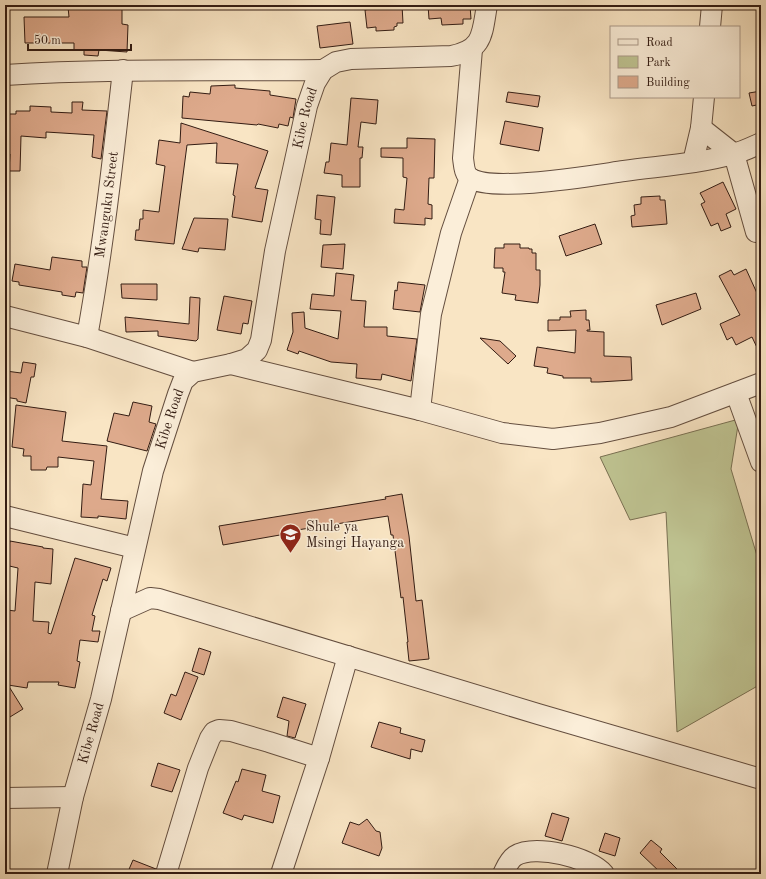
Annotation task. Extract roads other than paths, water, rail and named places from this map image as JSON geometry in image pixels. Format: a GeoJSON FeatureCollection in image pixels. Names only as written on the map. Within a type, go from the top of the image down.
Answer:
{"type":"FeatureCollection","features":[{"type":"Feature","properties":{"kind":"street"},"geometry":{"type":"LineString","coordinates":[[487,5],[482,35],[478,44],[472,49],[463,158],[465,170],[470,178],[488,183],[524,183],[693,162],[734,154],[761,143]]}},
{"type":"Feature","properties":{"kind":"street"},"geometry":{"type":"LineString","coordinates":[[710,26],[712,5]]}},
{"type":"Feature","properties":{"kind":"street","name":"Kibe Road"},"geometry":{"type":"LineString","coordinates":[[57,874],[73,797],[101,699],[153,471],[170,417],[183,381],[192,372],[247,359],[257,350],[261,340],[275,251],[307,106],[314,83],[323,70],[336,62],[351,59],[451,56],[462,54],[472,49]]}},
{"type":"Feature","properties":{"kind":"street"},"geometry":{"type":"LineString","coordinates":[[5,75],[123,70],[323,70]]}},
{"type":"Feature","properties":{"kind":"street","name":"Mwanguku Street"},"geometry":{"type":"LineString","coordinates":[[87,337],[99,274],[123,70]]}},
{"type":"Feature","properties":{"kind":"street"},"geometry":{"type":"LineString","coordinates":[[693,162],[701,128],[704,98]]}},
{"type":"Feature","properties":{"kind":"street"},"geometry":{"type":"LineString","coordinates":[[701,128],[734,154],[756,232]]}},
{"type":"Feature","properties":{"kind":"street"},"geometry":{"type":"LineString","coordinates":[[420,410],[431,314],[451,233],[470,178]]}},
{"type":"Feature","properties":{"kind":"street"},"geometry":{"type":"LineString","coordinates":[[5,316],[87,337],[192,372]]}},
{"type":"Feature","properties":{"kind":"street"},"geometry":{"type":"LineString","coordinates":[[231,364],[420,410],[502,433],[553,439],[600,433],[671,417],[761,383]]}},
{"type":"Feature","properties":{"kind":"street"},"geometry":{"type":"LineString","coordinates":[[736,392],[761,462]]}},
{"type":"Feature","properties":{"kind":"street"},"geometry":{"type":"LineString","coordinates":[[5,516],[135,548]]}},
{"type":"Feature","properties":{"kind":"street"},"geometry":{"type":"LineString","coordinates":[[121,611],[150,598],[154,598],[538,714],[761,779]]}},
{"type":"Feature","properties":{"kind":"street"},"geometry":{"type":"LineString","coordinates":[[281,874],[319,758],[348,656]]}},
{"type":"Feature","properties":{"kind":"street"},"geometry":{"type":"LineString","coordinates":[[166,874],[198,768],[210,738],[214,732],[219,730],[231,731],[319,758]]}},
{"type":"Feature","properties":{"kind":"street"},"geometry":{"type":"LineString","coordinates":[[5,798],[73,797]]}},
{"type":"Feature","properties":{"kind":"street"},"geometry":{"type":"LineString","coordinates":[[503,874],[506,866],[515,856],[528,852],[539,851],[574,857],[595,866],[604,874]]}},
{"type":"Feature","properties":{"kind":"place","name":"Shule ya Msingi Hayanga"},"geometry":{"type":"Point","coordinates":[290,554]}}]}
